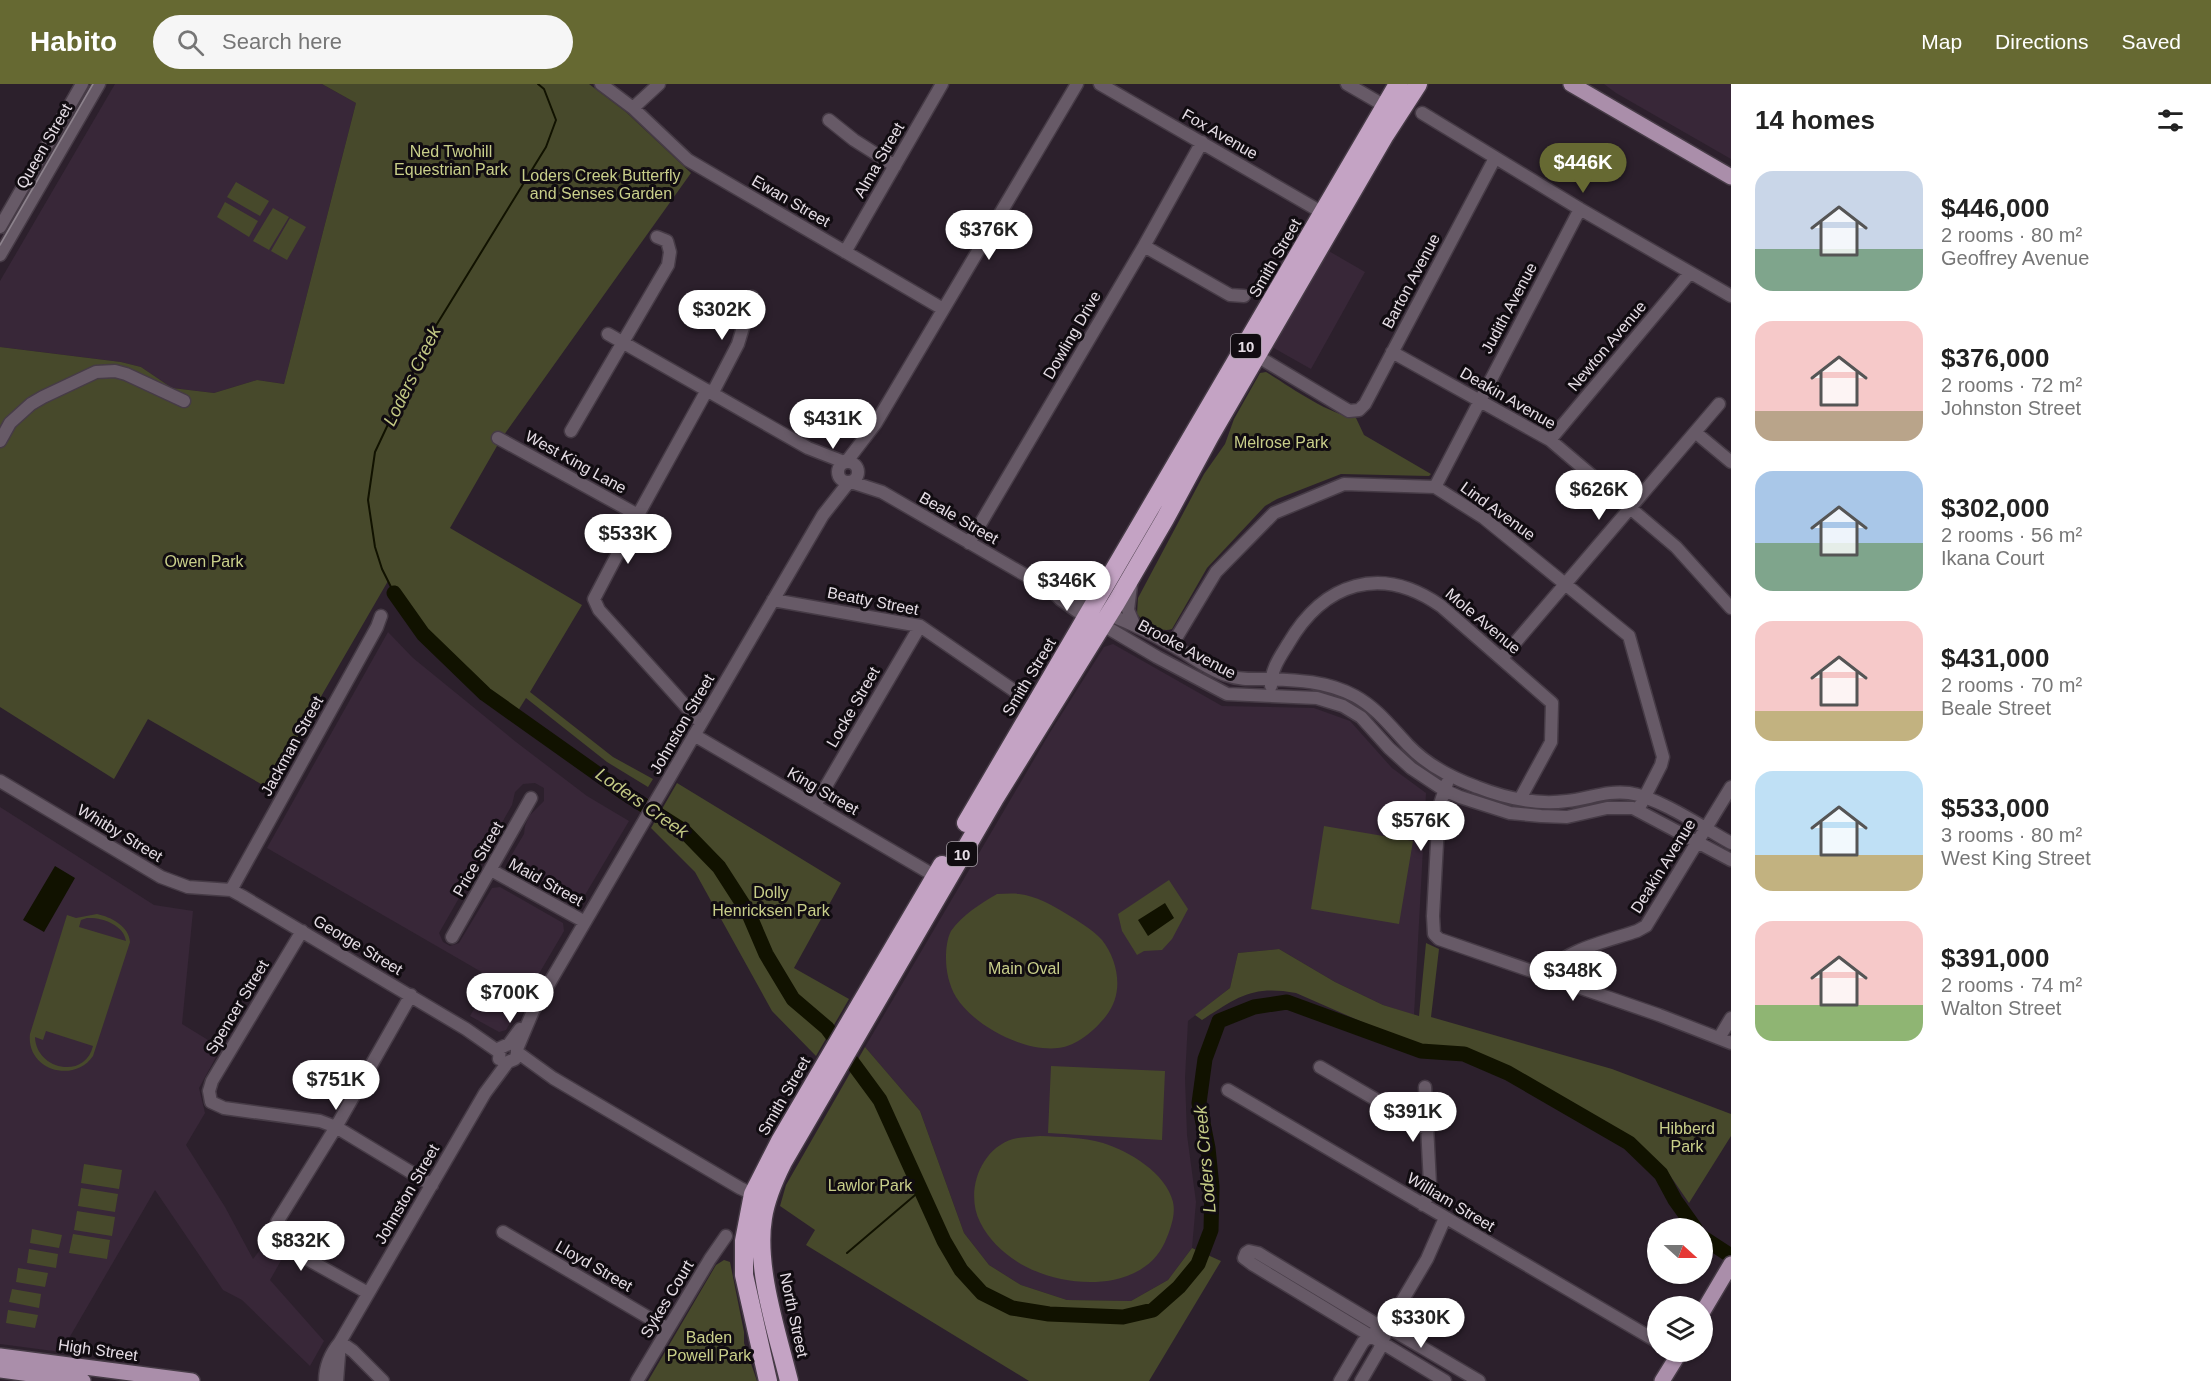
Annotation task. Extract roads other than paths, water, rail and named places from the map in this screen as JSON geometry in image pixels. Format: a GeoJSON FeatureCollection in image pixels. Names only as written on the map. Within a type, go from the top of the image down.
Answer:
{"type":"FeatureCollection","features":[{"type":"Feature","properties":{"kind":"highway","name":"Smith Street"},"geometry":{"type":"LineString","coordinates":[[851,1031],[995,798],[1323,213],[1398,84]]}},
{"type":"Feature","properties":{"kind":"highway","name":"Smith Street"},"geometry":{"type":"LineString","coordinates":[[762,1257],[762,1219],[769,1192],[831,1066],[935,876],[1098,617],[1132,575],[1385,135],[1418,84]]}},
{"type":"Feature","properties":{"kind":"highway","name":"Smith Street"},"geometry":{"type":"LineString","coordinates":[[768,1381],[744,1269],[745,1227],[753,1194],[768,1162],[831,1066]]}},
{"type":"Feature","properties":{"kind":"highway","name":"North Street"},"geometry":{"type":"LineString","coordinates":[[762,1257],[789,1381]]}},
{"type":"Feature","properties":{"kind":"main road"},"geometry":{"type":"LineString","coordinates":[[1571,84],[1731,177]]}},
{"type":"Feature","properties":{"kind":"main road"},"geometry":{"type":"LineString","coordinates":[[1713,1297],[1727,1276]]}},
{"type":"Feature","properties":{"kind":"main road","name":"High Street"},"geometry":{"type":"LineString","coordinates":[[0,1356],[192,1381]]}},
{"type":"Feature","properties":{"kind":"main road"},"geometry":{"type":"LineString","coordinates":[[1662,1381],[1672,1362]]}},
{"type":"Feature","properties":{"kind":"main road","name":"High Street"},"geometry":{"type":"LineString","coordinates":[[0,1370],[83,1381]]}},
{"type":"Feature","properties":{"kind":"street","name":"Queen Street"},"geometry":{"type":"LineString","coordinates":[[0,226],[82,84]]}},
{"type":"Feature","properties":{"kind":"street","name":"Queen Street"},"geometry":{"type":"LineString","coordinates":[[0,255],[99,84]]}},
{"type":"Feature","properties":{"kind":"street","name":"Ewan Street"},"geometry":{"type":"LineString","coordinates":[[601,84],[633,108],[688,160],[944,309]]}},
{"type":"Feature","properties":{"kind":"street"},"geometry":{"type":"LineString","coordinates":[[633,108],[659,84]]}},
{"type":"Feature","properties":{"kind":"street","name":"Alma Street"},"geometry":{"type":"LineString","coordinates":[[845,252],[942,84]]}},
{"type":"Feature","properties":{"kind":"street","name":"Johnston Street"},"geometry":{"type":"LineString","coordinates":[[325,1381],[329,1359],[876,423],[1077,84]]}},
{"type":"Feature","properties":{"kind":"street","name":"Fox Avenue"},"geometry":{"type":"LineString","coordinates":[[1100,84],[1323,213]]}},
{"type":"Feature","properties":{"kind":"street"},"geometry":{"type":"LineString","coordinates":[[1347,84],[1385,106]]}},
{"type":"Feature","properties":{"kind":"street"},"geometry":{"type":"LineString","coordinates":[[1422,113],[1689,274],[1731,296]]}},
{"type":"Feature","properties":{"kind":"street"},"geometry":{"type":"LineString","coordinates":[[829,120],[854,140],[895,166]]}},
{"type":"Feature","properties":{"kind":"street","name":"Dowling Drive"},"geometry":{"type":"LineString","coordinates":[[969,543],[1144,246],[1202,142]]}},
{"type":"Feature","properties":{"kind":"street","name":"Barton Avenue"},"geometry":{"type":"LineString","coordinates":[[1257,356],[1349,411],[1359,410],[1365,404],[1495,158]]}},
{"type":"Feature","properties":{"kind":"street","name":"Judith Avenue"},"geometry":{"type":"LineString","coordinates":[[1435,487],[1580,209]]}},
{"type":"Feature","properties":{"kind":"street"},"geometry":{"type":"LineString","coordinates":[[571,431],[668,265],[670,252],[667,242],[657,237]]}},
{"type":"Feature","properties":{"kind":"street"},"geometry":{"type":"LineString","coordinates":[[1144,246],[1230,295],[1244,296]]}},
{"type":"Feature","properties":{"kind":"street","name":"Newton Avenue"},"geometry":{"type":"LineString","coordinates":[[1550,440],[1689,274]]}},
{"type":"Feature","properties":{"kind":"street"},"geometry":{"type":"LineString","coordinates":[[701,723],[599,610],[594,599],[638,515],[738,344],[752,297]]}},
{"type":"Feature","properties":{"kind":"street","name":"Beale Street"},"geometry":{"type":"LineString","coordinates":[[608,334],[1051,590]]}},
{"type":"Feature","properties":{"kind":"street","name":"Deakin Avenue"},"geometry":{"type":"LineString","coordinates":[[1392,352],[1550,440],[1676,547],[1731,608]]}},
{"type":"Feature","properties":{"kind":"street"},"geometry":{"type":"LineString","coordinates":[[0,441],[10,423],[31,404],[96,372],[116,371],[126,374],[184,401]]}},
{"type":"Feature","properties":{"kind":"street"},"geometry":{"type":"LineString","coordinates":[[1502,658],[1719,404]]}},
{"type":"Feature","properties":{"kind":"street"},"geometry":{"type":"LineString","coordinates":[[1695,432],[1731,462]]}},
{"type":"Feature","properties":{"kind":"street","name":"West King Lane"},"geometry":{"type":"LineString","coordinates":[[498,438],[638,515]]}},
{"type":"Feature","properties":{"kind":"street","name":"Lind Avenue"},"geometry":{"type":"LineString","coordinates":[[1172,645],[1216,572],[1274,513],[1344,484],[1435,487],[1484,518],[1629,636],[1663,756],[1661,765],[1638,810]]}},
{"type":"Feature","properties":{"kind":"street"},"geometry":{"type":"LineString","coordinates":[[1132,575],[1128,605],[1134,624]]}},
{"type":"Feature","properties":{"kind":"street","name":"Mole Avenue"},"geometry":{"type":"LineString","coordinates":[[1271,696],[1273,670],[1295,632],[1322,602],[1350,587],[1372,582],[1407,588],[1432,599],[1552,703],[1551,742],[1520,799]]}},
{"type":"Feature","properties":{"kind":"street","name":"Brooke Avenue"},"geometry":{"type":"LineString","coordinates":[[1051,590],[1062,593],[1224,692],[1235,695],[1322,699],[1348,708],[1361,717],[1406,764],[1444,790],[1466,799],[1520,814],[1561,817],[1616,807],[1638,810],[1731,860]]}},
{"type":"Feature","properties":{"kind":"street","name":"Beatty Street"},"geometry":{"type":"LineString","coordinates":[[773,600],[920,626],[1019,694]]}},
{"type":"Feature","properties":{"kind":"street","name":"Jackman Street"},"geometry":{"type":"LineString","coordinates":[[231,890],[381,616]]}},
{"type":"Feature","properties":{"kind":"street","name":"Brooke Avenue"},"geometry":{"type":"LineString","coordinates":[[1098,617],[1134,624],[1221,674],[1238,678],[1318,683],[1352,695],[1375,710],[1413,751],[1450,776],[1491,792],[1520,799],[1558,802],[1611,792],[1631,793],[1644,796],[1731,843]]}},
{"type":"Feature","properties":{"kind":"street","name":"Locke Street"},"geometry":{"type":"LineString","coordinates":[[815,805],[920,626]]}},
{"type":"Feature","properties":{"kind":"street","name":"King Street"},"geometry":{"type":"LineString","coordinates":[[694,735],[935,876]]}},
{"type":"Feature","properties":{"kind":"street"},"geometry":{"type":"LineString","coordinates":[[1450,776],[1439,807],[1432,916],[1434,934],[1446,942],[1725,1040],[1731,1018]]}},
{"type":"Feature","properties":{"kind":"street","name":"Whitby Street"},"geometry":{"type":"LineString","coordinates":[[0,781],[161,877],[188,887],[231,890]]}},
{"type":"Feature","properties":{"kind":"street","name":"Deakin Avenue"},"geometry":{"type":"LineString","coordinates":[[1545,976],[1551,967],[1568,955],[1646,926],[1731,787]]}},
{"type":"Feature","properties":{"kind":"street","name":"Price Street"},"geometry":{"type":"LineString","coordinates":[[452,937],[531,798]]}},
{"type":"Feature","properties":{"kind":"street","name":"Maid Street"},"geometry":{"type":"LineString","coordinates":[[491,870],[585,922]]}},
{"type":"Feature","properties":{"kind":"street","name":"George Street"},"geometry":{"type":"LineString","coordinates":[[231,890],[466,1029],[753,1194]]}},
{"type":"Feature","properties":{"kind":"street","name":"Spencer Street"},"geometry":{"type":"LineString","coordinates":[[302,931],[212,1081],[209,1092],[212,1102],[224,1108],[320,1121],[336,1127]]}},
{"type":"Feature","properties":{"kind":"street"},"geometry":{"type":"LineString","coordinates":[[368,1293],[282,1245],[277,1236],[277,1222],[336,1127],[411,996]]}},
{"type":"Feature","properties":{"kind":"street"},"geometry":{"type":"LineString","coordinates":[[1320,1066],[1428,1130]]}},
{"type":"Feature","properties":{"kind":"street"},"geometry":{"type":"LineString","coordinates":[[1423,1204],[1430,1188],[1425,1088]]}},
{"type":"Feature","properties":{"kind":"street","name":"William Street"},"geometry":{"type":"LineString","coordinates":[[1228,1090],[1647,1336]]}},
{"type":"Feature","properties":{"kind":"street"},"geometry":{"type":"LineString","coordinates":[[336,1127],[432,1185]]}},
{"type":"Feature","properties":{"kind":"street"},"geometry":{"type":"LineString","coordinates":[[1361,1381],[1382,1343],[1387,1324],[1450,1221]]}},
{"type":"Feature","properties":{"kind":"street","name":"Lloyd Street"},"geometry":{"type":"LineString","coordinates":[[502,1232],[668,1329]]}},
{"type":"Feature","properties":{"kind":"street","name":"Sykes Court"},"geometry":{"type":"LineString","coordinates":[[638,1381],[710,1258],[726,1236]]}},
{"type":"Feature","properties":{"kind":"street"},"geometry":{"type":"LineString","coordinates":[[1445,1381],[1252,1264],[1244,1258],[1246,1252],[1258,1253],[1387,1324],[1479,1381]]}},
{"type":"Feature","properties":{"kind":"street"},"geometry":{"type":"LineString","coordinates":[[1340,1381],[1363,1342],[1387,1324]]}},
{"type":"Feature","properties":{"kind":"street"},"geometry":{"type":"LineString","coordinates":[[340,1342],[353,1351],[383,1381]]}},
{"type":"Feature","properties":{"kind":"street","name":"Johnston Street"},"geometry":{"type":"LineString","coordinates":[[337,1381],[340,1342]]}},
{"type":"Feature","properties":{"kind":"street"},"geometry":{"type":"LineString","coordinates":[[1356,1353],[1372,1362]]}},
{"type":"Feature","properties":{"kind":"waterway","name":"Loders Creek"},"geometry":{"type":"LineString","coordinates":[[394,593],[382,569],[375,547],[368,500],[375,452],[429,337],[546,147],[556,120],[544,89],[538,84]]}},
{"type":"Feature","properties":{"kind":"waterway","name":"Loders Creek"},"geometry":{"type":"LineString","coordinates":[[394,593],[423,634],[485,694],[623,792],[684,831],[719,867],[748,912],[766,954],[793,999],[827,1028],[880,1100],[944,1241],[961,1270],[982,1293],[1012,1308],[1049,1314],[1123,1317],[1153,1310],[1179,1287],[1198,1264],[1211,1230],[1212,1187],[1208,1148],[1199,1103],[1205,1059],[1219,1021],[1254,1007],[1287,1002],[1421,1051],[1464,1054],[1508,1073],[1629,1143],[1661,1174],[1688,1218]]}},
{"type":"Feature","properties":{"kind":"waterway"},"geometry":{"type":"LineString","coordinates":[[847,1253],[921,1190]]}},
{"type":"Feature","properties":{"kind":"waterway","name":"Loders Creek"},"geometry":{"type":"LineString","coordinates":[[1713,1244],[1731,1256]]}},
{"type":"Feature","properties":{"kind":"tram line"},"geometry":{"type":"LineString","coordinates":[[0,245],[93,84]]}},
{"type":"Feature","properties":{"kind":"park label","name":"Ned Twohill Equestrian Park"},"geometry":{"type":"Point","coordinates":[451,160]}},
{"type":"Feature","properties":{"kind":"park label","name":"Loders Creek Butterfly and Senses Garden"},"geometry":{"type":"Point","coordinates":[601,184]}},
{"type":"Feature","properties":{"kind":"park label","name":"Melrose Park"},"geometry":{"type":"Point","coordinates":[1281,442]}},
{"type":"Feature","properties":{"kind":"park label","name":"Owen Park"},"geometry":{"type":"Point","coordinates":[204,561]}},
{"type":"Feature","properties":{"kind":"park label","name":"Dolly Henricksen Park"},"geometry":{"type":"Point","coordinates":[771,901]}},
{"type":"Feature","properties":{"kind":"park label","name":"Main Oval"},"geometry":{"type":"Point","coordinates":[1024,968]}},
{"type":"Feature","properties":{"kind":"park label","name":"Hibberd Park"},"geometry":{"type":"Point","coordinates":[1687,1137]}},
{"type":"Feature","properties":{"kind":"park label","name":"Lawlor Park"},"geometry":{"type":"Point","coordinates":[870,1185]}},
{"type":"Feature","properties":{"kind":"park label","name":"Baden Powell Park"},"geometry":{"type":"Point","coordinates":[709,1346]}}]}
